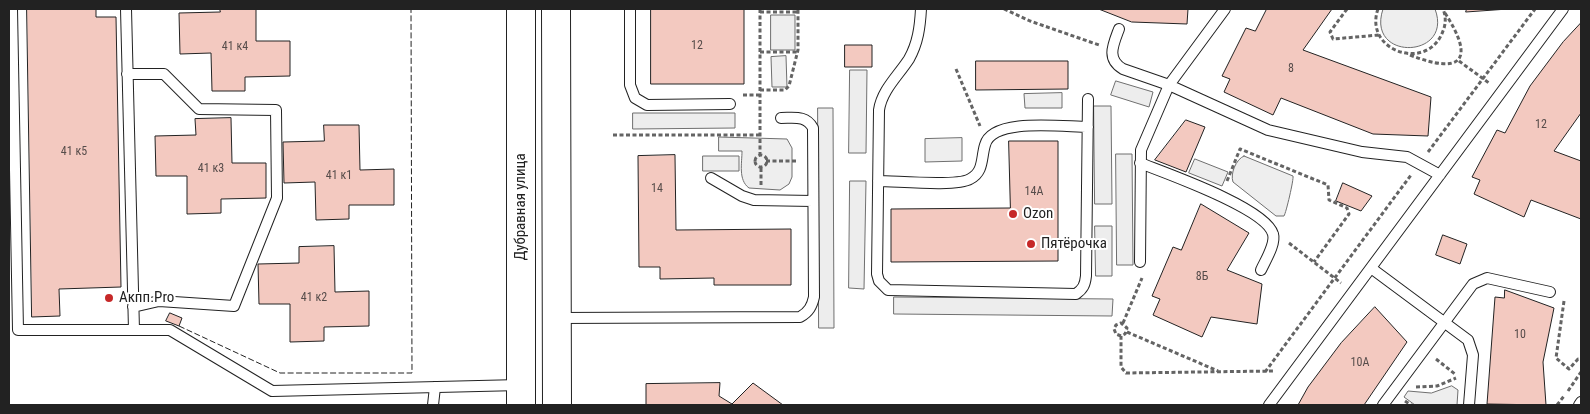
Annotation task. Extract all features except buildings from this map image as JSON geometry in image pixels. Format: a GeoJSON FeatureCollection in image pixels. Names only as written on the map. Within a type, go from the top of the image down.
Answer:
{"type":"FeatureCollection","features":[{"type":"Feature","properties":{"kind":"street","name":"Дубравная улица"},"geometry":{"type":"LineString","coordinates":[[521,9],[521,395]]}},
{"type":"Feature","properties":{"kind":"street"},"geometry":{"type":"LineString","coordinates":[[556,9],[557,405]]}},
{"type":"Feature","properties":{"kind":"lane"},"geometry":{"type":"LineString","coordinates":[[12,9],[11,88],[18,330],[170,330],[272,392],[435,388],[521,395]]}},
{"type":"Feature","properties":{"kind":"lane"},"geometry":{"type":"LineString","coordinates":[[126,9],[134,330]]}},
{"type":"Feature","properties":{"kind":"lane"},"geometry":{"type":"LineString","coordinates":[[630,9],[630,85],[635,98],[647,105],[730,104]]}},
{"type":"Feature","properties":{"kind":"lane"},"geometry":{"type":"LineString","coordinates":[[921,9],[918,34],[913,50],[884,93],[880,105],[877,274],[879,281],[888,290],[1076,294],[1084,287],[1086,276],[1088,98]]}},
{"type":"Feature","properties":{"kind":"lane"},"geometry":{"type":"LineString","coordinates":[[1140,262],[1141,150],[1168,85],[1225,9]]}},
{"type":"Feature","properties":{"kind":"lane"},"geometry":{"type":"LineString","coordinates":[[1268,405],[1563,9]]}},
{"type":"Feature","properties":{"kind":"lane"},"geometry":{"type":"LineString","coordinates":[[1119,29],[1112,49],[1113,61],[1116,66],[1168,85],[1268,130],[1362,152],[1407,157],[1440,175]]}},
{"type":"Feature","properties":{"kind":"lane"},"geometry":{"type":"LineString","coordinates":[[127,74],[164,74],[199,109],[276,110],[276,198],[234,306],[159,301],[133,307]]}},
{"type":"Feature","properties":{"kind":"lane"},"geometry":{"type":"LineString","coordinates":[[556,318],[800,317],[808,311],[814,297],[811,124],[802,118],[781,118]]}},
{"type":"Feature","properties":{"kind":"lane"},"geometry":{"type":"LineString","coordinates":[[878,181],[961,182],[970,179],[981,168],[987,140],[1001,128],[1014,126],[1088,127]]}},
{"type":"Feature","properties":{"kind":"lane"},"geometry":{"type":"LineString","coordinates":[[1140,163],[1239,204],[1270,229],[1273,240],[1261,270]]}},
{"type":"Feature","properties":{"kind":"lane"},"geometry":{"type":"LineString","coordinates":[[711,178],[742,196],[754,200],[813,200]]}},
{"type":"Feature","properties":{"kind":"lane"},"geometry":{"type":"LineString","coordinates":[[1371,268],[1468,340],[1473,350],[1469,405]]}},
{"type":"Feature","properties":{"kind":"lane"},"geometry":{"type":"LineString","coordinates":[[1383,405],[1471,286],[1481,279],[1494,279],[1550,292]]}},
{"type":"Feature","properties":{"kind":"lane"},"geometry":{"type":"LineString","coordinates":[[433,405],[435,388]]}},
{"type":"Feature","properties":{"kind":"path"},"geometry":{"type":"LineString","coordinates":[[1004,9],[1030,21],[1112,49]]}},
{"type":"Feature","properties":{"kind":"path"},"geometry":{"type":"LineString","coordinates":[[1347,9],[1330,32],[1333,39],[1379,35]]}},
{"type":"Feature","properties":{"kind":"path"},"geometry":{"type":"LineString","coordinates":[[1378,9],[1376,25],[1379,35],[1386,46],[1397,52],[1438,65],[1453,65],[1459,61],[1461,53],[1458,39],[1444,10]]}},
{"type":"Feature","properties":{"kind":"path"},"geometry":{"type":"LineString","coordinates":[[1265,372],[1535,9]]}},
{"type":"Feature","properties":{"kind":"path"},"geometry":{"type":"LineString","coordinates":[[760,90],[787,89],[798,52],[798,10],[760,10],[760,52],[760,90],[760,155],[756,158],[757,166],[764,166],[766,161]]}},
{"type":"Feature","properties":{"kind":"path"},"geometry":{"type":"LineString","coordinates":[[1409,55],[1422,53],[1437,42],[1445,26],[1444,10]]}},
{"type":"Feature","properties":{"kind":"path"},"geometry":{"type":"LineString","coordinates":[[760,52],[798,52]]}},
{"type":"Feature","properties":{"kind":"path"},"geometry":{"type":"LineString","coordinates":[[1459,61],[1475,73]]}},
{"type":"Feature","properties":{"kind":"path"},"geometry":{"type":"LineString","coordinates":[[956,69],[987,140]]}},
{"type":"Feature","properties":{"kind":"path"},"geometry":{"type":"LineString","coordinates":[[613,135],[760,135]]}},
{"type":"Feature","properties":{"kind":"path"},"geometry":{"type":"LineString","coordinates":[[1221,196],[1240,149],[1327,184],[1330,188],[1327,195],[1329,200],[1347,208],[1350,212],[1314,262]]}},
{"type":"Feature","properties":{"kind":"path"},"geometry":{"type":"LineString","coordinates":[[760,155],[766,161],[813,161]]}},
{"type":"Feature","properties":{"kind":"path"},"geometry":{"type":"LineString","coordinates":[[1270,229],[1329,274]]}},
{"type":"Feature","properties":{"kind":"path"},"geometry":{"type":"LineString","coordinates":[[1123,323],[1144,274],[1140,262]]}},
{"type":"Feature","properties":{"kind":"path"},"geometry":{"type":"LineString","coordinates":[[1550,292],[1561,296],[1564,302],[1556,358],[1569,369],[1578,359],[1581,359]]}},
{"type":"Feature","properties":{"kind":"path"},"geometry":{"type":"LineString","coordinates":[[1121,336],[1115,332],[1115,327],[1118,323],[1123,323]]}},
{"type":"Feature","properties":{"kind":"path"},"geometry":{"type":"LineString","coordinates":[[1123,323],[1126,326],[1127,332]]}},
{"type":"Feature","properties":{"kind":"path"},"geometry":{"type":"LineString","coordinates":[[1127,332],[1220,372]]}},
{"type":"Feature","properties":{"kind":"path"},"geometry":{"type":"LineString","coordinates":[[1121,336],[1127,332]]}},
{"type":"Feature","properties":{"kind":"path"},"geometry":{"type":"LineString","coordinates":[[1121,336],[1121,367],[1126,373],[1294,371]]}},
{"type":"Feature","properties":{"kind":"path"},"geometry":{"type":"LineString","coordinates":[[1398,384],[1429,388],[1447,383],[1459,376],[1424,350]]}},
{"type":"Feature","properties":{"kind":"shaded area"},"geometry":{"type":"Polygon","coordinates":[[[1383,9],[1435,9],[1437,26],[1432,38],[1422,45],[1409,48],[1397,45],[1386,38],[1381,26],[1383,9]]]}},
{"type":"Feature","properties":{"kind":"shaded area"},"geometry":{"type":"Polygon","coordinates":[[[771,15],[795,15],[795,50],[771,50],[771,15]]]}},
{"type":"Feature","properties":{"kind":"shaded area"},"geometry":{"type":"Polygon","coordinates":[[[786,56],[787,87],[772,87],[771,57],[786,56]]]}},
{"type":"Feature","properties":{"kind":"shaded area"},"geometry":{"type":"Polygon","coordinates":[[[850,70],[867,70],[866,153],[849,153],[850,70]]]}},
{"type":"Feature","properties":{"kind":"shaded area"},"geometry":{"type":"Polygon","coordinates":[[[1116,81],[1153,92],[1149,107],[1111,95],[1116,81]]]}},
{"type":"Feature","properties":{"kind":"shaded area"},"geometry":{"type":"Polygon","coordinates":[[[1062,93],[1062,108],[1025,108],[1024,94],[1062,93]]]}},
{"type":"Feature","properties":{"kind":"shaded area"},"geometry":{"type":"Polygon","coordinates":[[[1094,106],[1111,106],[1112,204],[1095,204],[1094,106]]]}},
{"type":"Feature","properties":{"kind":"shaded area"},"geometry":{"type":"Polygon","coordinates":[[[818,108],[833,108],[834,328],[819,328],[818,108]]]}},
{"type":"Feature","properties":{"kind":"shaded area"},"geometry":{"type":"Polygon","coordinates":[[[633,113],[735,113],[735,128],[633,129],[633,113]]]}},
{"type":"Feature","properties":{"kind":"shaded area"},"geometry":{"type":"Polygon","coordinates":[[[719,137],[787,139],[792,148],[792,177],[789,184],[780,190],[749,188],[743,181],[742,176],[742,151],[719,151],[719,137]]]}},
{"type":"Feature","properties":{"kind":"shaded area"},"geometry":{"type":"Polygon","coordinates":[[[962,138],[962,161],[925,162],[925,139],[962,138]]]}},
{"type":"Feature","properties":{"kind":"shaded area"},"geometry":{"type":"Polygon","coordinates":[[[1116,154],[1132,154],[1133,265],[1117,265],[1116,154]]]}},
{"type":"Feature","properties":{"kind":"shaded area"},"geometry":{"type":"Polygon","coordinates":[[[703,156],[739,156],[739,171],[703,171],[703,156]]]}},
{"type":"Feature","properties":{"kind":"shaded area"},"geometry":{"type":"Polygon","coordinates":[[[1244,156],[1293,176],[1284,216],[1276,216],[1233,182],[1234,167],[1238,160],[1244,156]]]}},
{"type":"Feature","properties":{"kind":"shaded area"},"geometry":{"type":"Polygon","coordinates":[[[1195,159],[1228,172],[1222,186],[1189,173],[1195,159]]]}},
{"type":"Feature","properties":{"kind":"shaded area"},"geometry":{"type":"Polygon","coordinates":[[[850,181],[866,181],[864,289],[849,288],[850,181]]]}},
{"type":"Feature","properties":{"kind":"shaded area"},"geometry":{"type":"Polygon","coordinates":[[[1095,226],[1112,226],[1112,276],[1096,276],[1095,226]]]}},
{"type":"Feature","properties":{"kind":"shaded area"},"geometry":{"type":"Polygon","coordinates":[[[894,297],[1113,299],[1112,316],[894,314],[894,297]]]}},
{"type":"Feature","properties":{"kind":"shaded area"},"geometry":{"type":"Polygon","coordinates":[[[1452,386],[1458,390],[1457,405],[1415,405],[1404,397],[1408,391],[1431,393],[1452,386]]]}},
{"type":"Feature","properties":{"kind":"fence"},"geometry":{"type":"LineString","coordinates":[[179,326],[280,373],[412,373],[411,9]]}},
{"type":"Feature","properties":{"kind":"place","name":"Ozon"},"geometry":{"type":"Point","coordinates":[1013,214]}},
{"type":"Feature","properties":{"kind":"place","name":"Пятёрочка"},"geometry":{"type":"Point","coordinates":[1031,244]}},
{"type":"Feature","properties":{"kind":"place","name":"Акпп.Pro"},"geometry":{"type":"Point","coordinates":[109,298]}}]}
